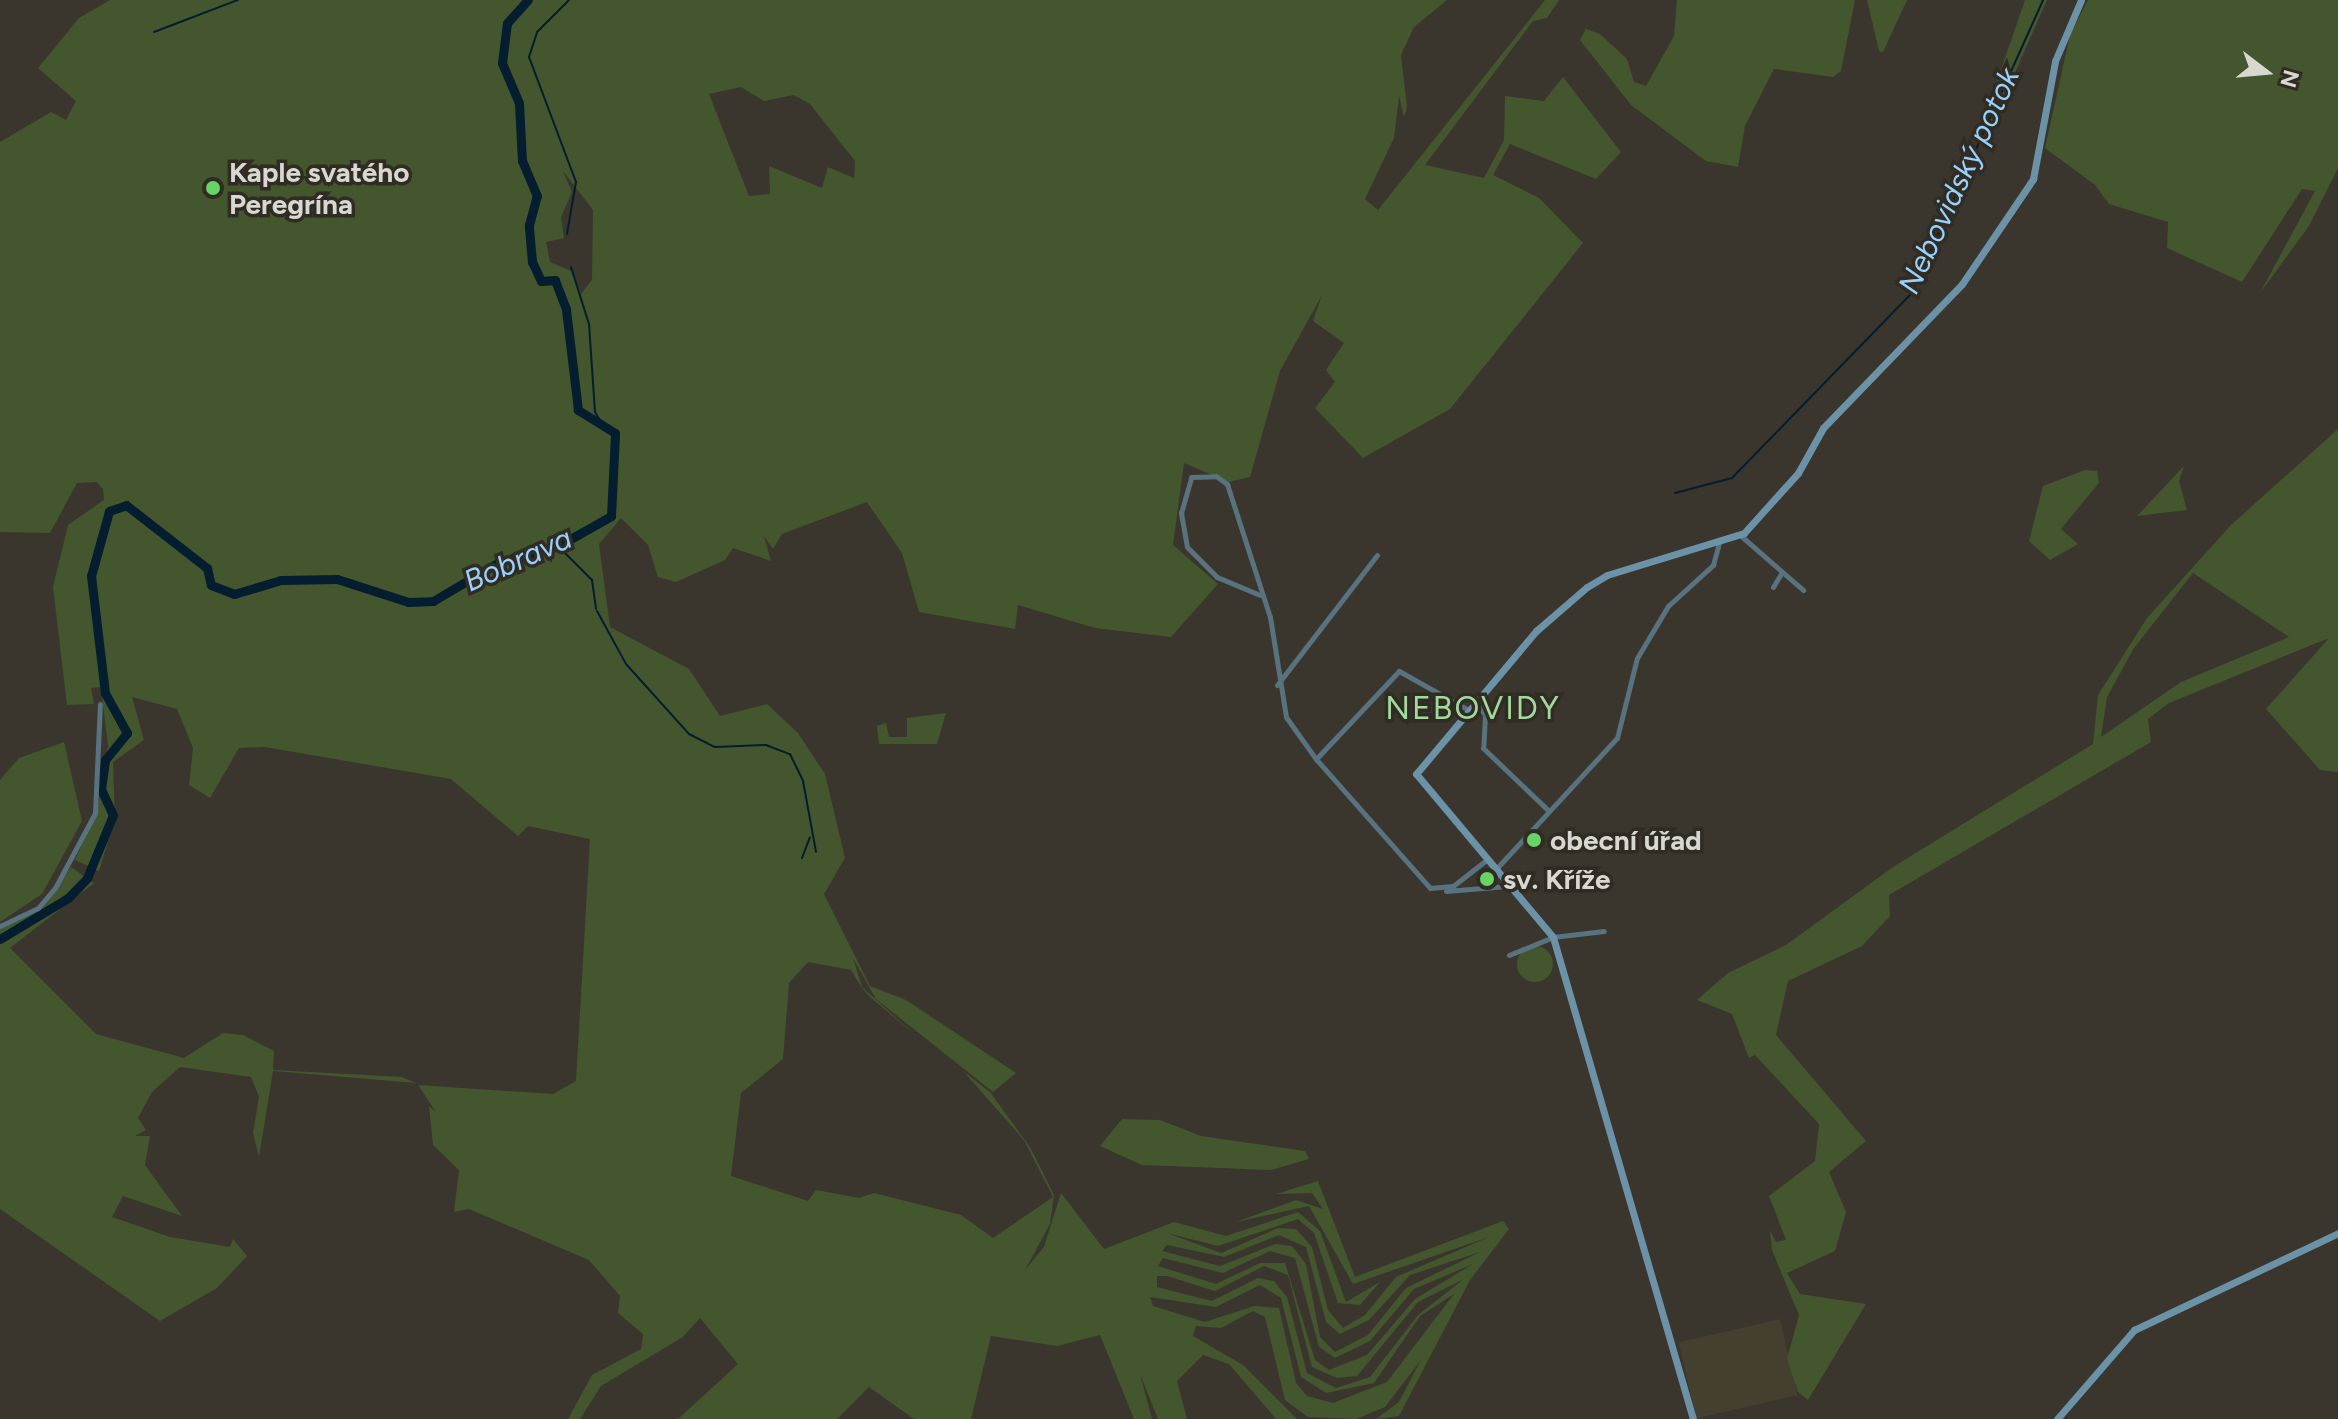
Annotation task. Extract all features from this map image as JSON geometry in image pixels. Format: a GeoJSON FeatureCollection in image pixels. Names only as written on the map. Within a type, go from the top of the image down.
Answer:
{"type":"FeatureCollection","features":[{"type":"Feature","properties":{"kind":"street"},"geometry":{"type":"LineString","coordinates":[[1693,1419],[1553,937],[1485,861],[1416,774],[1465,708],[1536,631],[1607,575],[1740,535],[1798,473],[1823,428],[1962,284],[2024,194],[2057,53],[2081,0]]}},
{"type":"Feature","properties":{"kind":"street"},"geometry":{"type":"LineString","coordinates":[[1260,595],[1217,577],[1187,547],[1181,513],[1191,477],[1207,474],[1227,484],[1271,625],[1277,685],[1286,717],[1316,759],[1397,859],[1441,890],[1508,886]]}},
{"type":"Feature","properties":{"kind":"street"},"geometry":{"type":"LineString","coordinates":[[1740,535],[1803,590]]}},
{"type":"Feature","properties":{"kind":"street"},"geometry":{"type":"LineString","coordinates":[[1494,870],[1617,738],[1637,658],[1668,606],[1713,565],[1719,543]]}},
{"type":"Feature","properties":{"kind":"street"},"geometry":{"type":"LineString","coordinates":[[1277,685],[1377,555]]}},
{"type":"Feature","properties":{"kind":"street"},"geometry":{"type":"LineString","coordinates":[[1773,587],[1782,572]]}},
{"type":"Feature","properties":{"kind":"street"},"geometry":{"type":"LineString","coordinates":[[1316,759],[1399,671],[1465,708]]}},
{"type":"Feature","properties":{"kind":"street"},"geometry":{"type":"LineString","coordinates":[[1474,699],[1485,715],[1483,748],[1549,811]]}},
{"type":"Feature","properties":{"kind":"street"},"geometry":{"type":"LineString","coordinates":[[0,926],[18,919],[55,888],[95,813],[100,704]]}},
{"type":"Feature","properties":{"kind":"street"},"geometry":{"type":"LineString","coordinates":[[1441,890],[1485,861]]}},
{"type":"Feature","properties":{"kind":"street"},"geometry":{"type":"LineString","coordinates":[[1509,955],[1553,937],[1604,931]]}},
{"type":"Feature","properties":{"kind":"street"},"geometry":{"type":"LineString","coordinates":[[2057,1419],[2134,1330],[2338,1233]]}},
{"type":"Feature","properties":{"kind":"shaded area"},"geometry":{"type":"Polygon","coordinates":[[[1780,1319],[1798,1395],[1696,1418],[1679,1342],[1780,1319]]]}},
{"type":"Feature","properties":{"kind":"green space"},"geometry":{"type":"Polygon","coordinates":[[[110,0],[1447,0],[1414,27],[1401,55],[1407,107],[1404,117],[1399,96],[1394,138],[1365,199],[1378,210],[1545,0],[1559,0],[1547,18],[1533,21],[1425,165],[1484,178],[1504,140],[1505,96],[1544,101],[1563,77],[1621,152],[1596,179],[1510,144],[1493,175],[1539,198],[1583,243],[1450,409],[1363,458],[1315,408],[1335,382],[1326,370],[1344,343],[1313,321],[1322,295],[1280,371],[1250,477],[1229,482],[1184,463],[1173,545],[1218,584],[1171,637],[1095,628],[1018,605],[1015,629],[919,612],[902,553],[867,502],[782,534],[773,549],[764,536],[771,561],[733,548],[725,560],[676,582],[658,577],[648,545],[621,518],[599,544],[610,627],[689,669],[720,716],[767,704],[798,733],[825,774],[845,858],[824,894],[870,986],[906,1000],[1016,1073],[993,1092],[876,999],[853,958],[862,987],[916,1036],[869,996],[862,988],[851,970],[808,962],[789,983],[783,1059],[741,1093],[731,1176],[808,1201],[816,1190],[859,1198],[874,1193],[961,1215],[993,1238],[1053,1197],[1024,1140],[964,1072],[990,1092],[1030,1147],[1054,1195],[1050,1224],[1025,1270],[1044,1247],[1061,1193],[1104,1249],[1174,1222],[1226,1236],[1298,1212],[1320,1231],[1346,1302],[1380,1282],[1360,1305],[1338,1303],[1314,1233],[1298,1219],[1218,1246],[1167,1233],[1221,1253],[1278,1228],[1296,1229],[1312,1247],[1328,1310],[1343,1328],[1365,1315],[1396,1277],[1489,1237],[1353,1284],[1309,1206],[1236,1222],[1296,1200],[1323,1209],[1312,1193],[1276,1194],[1318,1181],[1355,1277],[1503,1221],[1509,1229],[1470,1280],[1399,1416],[1376,1419],[1399,1402],[1421,1360],[1385,1407],[1356,1419],[1308,1417],[1285,1400],[1265,1317],[1253,1311],[1221,1328],[1196,1326],[1193,1336],[1243,1365],[1297,1419],[1276,1419],[1229,1364],[1203,1355],[1177,1381],[1187,1419],[1158,1419],[1140,1374],[1152,1419],[1134,1419],[1100,1335],[1057,1346],[991,1336],[971,1419],[914,1419],[869,1387],[837,1419],[678,1419],[738,1364],[700,1318],[683,1337],[601,1386],[580,1419],[568,1419],[592,1375],[641,1349],[643,1334],[618,1313],[620,1296],[589,1260],[469,1209],[454,1212],[459,1170],[433,1145],[429,1106],[436,1112],[418,1085],[553,1094],[576,1081],[590,839],[528,826],[518,836],[451,779],[265,747],[239,748],[210,798],[189,785],[193,748],[177,709],[132,697],[144,740],[113,762],[115,818],[99,871],[75,860],[97,812],[108,746],[101,687],[91,688],[94,704],[67,705],[53,587],[68,525],[104,500],[103,489],[97,482],[77,483],[50,533],[0,532],[0,142],[51,112],[66,120],[76,101],[38,68],[79,18],[110,0]],[[741,87],[709,94],[749,196],[770,194],[769,166],[822,188],[828,167],[854,178],[855,161],[810,104],[794,95],[764,101],[741,87]],[[563,171],[572,192],[561,217],[564,238],[546,242],[550,262],[571,271],[581,294],[592,280],[593,210],[563,171]],[[1279,1235],[1224,1257],[1167,1245],[1162,1251],[1220,1266],[1275,1244],[1292,1246],[1306,1264],[1320,1337],[1335,1352],[1368,1335],[1406,1288],[1480,1252],[1410,1275],[1369,1320],[1340,1334],[1326,1322],[1306,1247],[1279,1235]],[[1270,1251],[1223,1273],[1163,1258],[1158,1266],[1216,1284],[1260,1263],[1285,1263],[1315,1360],[1329,1370],[1367,1355],[1415,1299],[1473,1264],[1414,1289],[1370,1341],[1335,1358],[1319,1347],[1295,1258],[1270,1251]],[[1264,1266],[1215,1291],[1167,1276],[1157,1276],[1157,1287],[1212,1301],[1258,1278],[1274,1281],[1287,1297],[1307,1373],[1336,1388],[1370,1377],[1418,1315],[1464,1279],[1418,1302],[1357,1376],[1337,1378],[1312,1367],[1288,1275],[1264,1266]],[[1260,1285],[1216,1307],[1150,1297],[1153,1306],[1205,1322],[1254,1306],[1279,1308],[1296,1383],[1307,1396],[1333,1403],[1387,1382],[1454,1294],[1420,1316],[1374,1383],[1326,1393],[1301,1377],[1281,1298],[1260,1285]]]}},
{"type":"Feature","properties":{"kind":"green space"},"geometry":{"type":"Polygon","coordinates":[[[1677,0],[1855,0],[1841,71],[1833,77],[1774,69],[1745,126],[1738,167],[1706,161],[1631,105],[1580,40],[1586,29],[1600,34],[1627,59],[1634,82],[1646,86],[1674,36],[1677,0]]]}},
{"type":"Feature","properties":{"kind":"green space"},"geometry":{"type":"Polygon","coordinates":[[[1867,0],[1907,0],[1883,52],[1879,51],[1867,0]]]}},
{"type":"Feature","properties":{"kind":"green space"},"geometry":{"type":"Polygon","coordinates":[[[2025,0],[2047,0],[1990,129],[1979,133],[2025,0]]]}},
{"type":"Feature","properties":{"kind":"green space"},"geometry":{"type":"Polygon","coordinates":[[[2088,0],[2338,0],[2338,168],[2309,226],[2260,293],[2315,191],[2302,189],[2242,282],[2167,248],[2168,222],[2109,204],[2095,185],[2045,148],[2070,35],[2088,0]]]}},
{"type":"Feature","properties":{"kind":"green space"},"geometry":{"type":"Polygon","coordinates":[[[2338,429],[2338,772],[2320,770],[2266,709],[2329,638],[2169,703],[2148,719],[2151,742],[1889,895],[1890,916],[1862,946],[1788,981],[1776,1035],[1866,1141],[1829,1172],[1846,1212],[1835,1251],[1787,1273],[1800,1294],[1866,1304],[1808,1400],[1798,1392],[1787,1359],[1799,1315],[1772,1250],[1770,1230],[1776,1242],[1786,1240],[1769,1196],[1815,1161],[1819,1124],[1755,1055],[1749,1058],[1732,1014],[1697,1000],[1728,973],[1786,945],[1893,867],[2093,744],[2098,695],[2147,618],[2231,525],[2338,429]],[[2193,573],[2134,648],[2107,697],[2101,737],[2181,682],[2289,637],[2193,573]]]}},
{"type":"Feature","properties":{"kind":"green space"},"geometry":{"type":"Polygon","coordinates":[[[2184,466],[2179,481],[2187,510],[2137,516],[2184,466]]]}},
{"type":"Feature","properties":{"kind":"green space"},"geometry":{"type":"Polygon","coordinates":[[[2085,470],[2097,471],[2099,483],[2061,529],[2078,544],[2050,560],[2029,541],[2043,486],[2085,470]]]}},
{"type":"Feature","properties":{"kind":"green space"},"geometry":{"type":"Polygon","coordinates":[[[946,713],[937,744],[879,744],[877,726],[886,723],[889,737],[907,737],[907,718],[946,713]]]}},
{"type":"Feature","properties":{"kind":"green space"},"geometry":{"type":"Polygon","coordinates":[[[64,742],[82,821],[42,894],[0,922],[0,780],[19,758],[64,742]]]}},
{"type":"Feature","properties":{"kind":"green space"},"geometry":{"type":"Polygon","coordinates":[[[71,867],[94,883],[10,948],[96,1034],[184,1058],[223,1033],[243,1035],[274,1051],[273,1070],[402,1077],[416,1083],[273,1071],[259,1157],[253,1133],[259,1097],[251,1077],[180,1067],[152,1092],[138,1118],[146,1130],[135,1136],[150,1136],[145,1165],[182,1216],[123,1196],[112,1217],[170,1237],[230,1247],[233,1239],[247,1256],[217,1288],[160,1321],[0,1209],[0,929],[40,911],[71,867]]]}},
{"type":"Feature","properties":{"kind":"green space"},"geometry":{"type":"Polygon","coordinates":[[[1535,946],[1548,951],[1553,964],[1548,977],[1535,982],[1522,977],[1517,964],[1522,951],[1535,946]]]}},
{"type":"Feature","properties":{"kind":"green space"},"geometry":{"type":"Polygon","coordinates":[[[1122,1119],[1160,1120],[1201,1136],[1305,1151],[1309,1159],[1271,1170],[1142,1165],[1100,1146],[1122,1119]]]}},
{"type":"Feature","properties":{"kind":"waterway"},"geometry":{"type":"LineString","coordinates":[[154,32],[238,0]]}},
{"type":"Feature","properties":{"kind":"waterway","name":"Bobrava"},"geometry":{"type":"LineString","coordinates":[[0,939],[68,898],[87,878],[113,815],[101,789],[105,760],[127,733],[105,693],[91,576],[109,511],[126,505],[207,568],[211,585],[234,594],[281,580],[337,579],[408,602],[433,601],[499,562],[558,546],[611,516],[615,433],[578,410],[566,309],[555,280],[541,281],[532,262],[529,225],[537,196],[522,161],[519,103],[502,63],[507,23],[528,0]]}},
{"type":"Feature","properties":{"kind":"waterway"},"geometry":{"type":"LineString","coordinates":[[567,234],[576,182],[529,57],[537,32],[569,0]]}},
{"type":"Feature","properties":{"kind":"waterway","name":"Nebovidský potok"},"geometry":{"type":"LineString","coordinates":[[1675,493],[1732,478],[1911,294],[2043,0]]}},
{"type":"Feature","properties":{"kind":"waterway"},"geometry":{"type":"LineString","coordinates":[[571,267],[589,324],[595,412],[605,429]]}},
{"type":"Feature","properties":{"kind":"waterway"},"geometry":{"type":"LineString","coordinates":[[558,546],[592,580],[596,609]]}},
{"type":"Feature","properties":{"kind":"waterway"},"geometry":{"type":"LineString","coordinates":[[597,611],[626,664],[689,734],[715,747],[766,745],[790,754],[803,781],[816,852]]}},
{"type":"Feature","properties":{"kind":"waterway"},"geometry":{"type":"LineString","coordinates":[[802,858],[810,837]]}},
{"type":"Feature","properties":{"kind":"place","name":"Kaple svatého Peregrína"},"geometry":{"type":"Point","coordinates":[213,188]}},
{"type":"Feature","properties":{"kind":"place","name":"obecní úřad"},"geometry":{"type":"Point","coordinates":[1534,840]}},
{"type":"Feature","properties":{"kind":"place","name":"sv. Kříže"},"geometry":{"type":"Point","coordinates":[1487,879]}},
{"type":"Feature","properties":{"kind":"district","name":"NEBOVIDY"},"geometry":{"type":"Point","coordinates":[1473,708]}}]}
